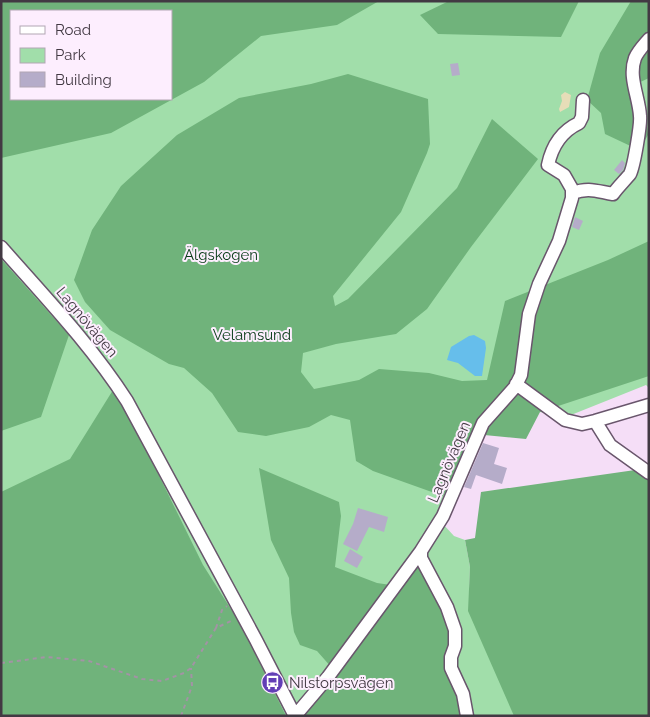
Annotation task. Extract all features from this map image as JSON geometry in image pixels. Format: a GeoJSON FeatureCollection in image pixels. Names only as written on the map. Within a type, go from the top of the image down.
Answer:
{"type":"FeatureCollection","features":[{"type":"Feature","properties":{"kind":"street"},"geometry":{"type":"LineString","coordinates":[[583,100],[582,116],[579,123],[562,135],[554,147],[548,165],[564,175],[572,189],[572,193],[583,189],[593,189],[613,194],[630,174],[640,118],[633,82],[634,62],[636,56],[649,39]]}},
{"type":"Feature","properties":{"kind":"street","name":"Lagnövägen"},"geometry":{"type":"LineString","coordinates":[[1,247],[79,335],[112,377],[127,401],[295,716],[338,664],[421,551],[443,516],[483,422],[516,384],[521,375],[529,314],[539,284],[559,241],[572,193]]}},
{"type":"Feature","properties":{"kind":"street"},"geometry":{"type":"LineString","coordinates":[[516,384],[564,420],[582,424],[649,405]]}},
{"type":"Feature","properties":{"kind":"street"},"geometry":{"type":"LineString","coordinates":[[595,421],[610,445],[649,474]]}},
{"type":"Feature","properties":{"kind":"street"},"geometry":{"type":"LineString","coordinates":[[421,551],[422,558],[447,607],[455,630],[455,646],[450,657],[451,668],[462,694],[467,716]]}},
{"type":"Feature","properties":{"kind":"path"},"geometry":{"type":"LineString","coordinates":[[1,663],[47,657],[89,661],[142,679],[162,681],[184,673],[191,668],[216,628],[222,610],[234,601]]}},
{"type":"Feature","properties":{"kind":"path"},"geometry":{"type":"LineString","coordinates":[[216,628],[234,619],[239,624]]}},
{"type":"Feature","properties":{"kind":"path"},"geometry":{"type":"LineString","coordinates":[[182,716],[192,686],[191,668]]}},
{"type":"Feature","properties":{"kind":"green space","name":"Velamsund"},"geometry":{"type":"Polygon","coordinates":[[[1,1],[649,1],[649,388],[646,385],[566,417],[540,412],[490,420],[443,524],[454,536],[465,540],[470,567],[469,594],[564,716],[1,716],[1,1]]]}},
{"type":"Feature","properties":{"kind":"green space"},"geometry":{"type":"Polygon","coordinates":[[[1,1],[379,1],[337,25],[261,36],[204,82],[172,100],[172,10],[10,10],[10,100],[171,100],[111,133],[1,158],[1,1]]]}},
{"type":"Feature","properties":{"kind":"green space"},"geometry":{"type":"Polygon","coordinates":[[[449,1],[579,1],[561,37],[438,34],[420,15],[449,1]]]}},
{"type":"Feature","properties":{"kind":"green space"},"geometry":{"type":"Polygon","coordinates":[[[631,1],[649,1],[649,78],[636,84],[644,101],[648,135],[639,150],[605,134],[601,113],[587,100],[600,53],[631,1]]]}},
{"type":"Feature","properties":{"kind":"green space","name":"Älgskogen"},"geometry":{"type":"Polygon","coordinates":[[[348,74],[428,99],[430,144],[401,212],[333,296],[335,306],[348,299],[457,188],[492,119],[538,159],[471,247],[427,309],[396,334],[336,344],[303,353],[301,372],[314,389],[359,380],[379,369],[429,373],[462,381],[487,380],[505,301],[608,260],[649,241],[649,376],[540,412],[526,439],[474,434],[443,496],[373,471],[356,461],[350,420],[331,415],[309,427],[266,436],[238,432],[212,393],[184,368],[169,364],[110,330],[85,302],[74,280],[92,230],[121,186],[177,135],[239,98],[311,84],[348,74]]]}},
{"type":"Feature","properties":{"kind":"green space"},"geometry":{"type":"Polygon","coordinates":[[[1,259],[69,335],[41,417],[1,431],[1,259]]]}},
{"type":"Feature","properties":{"kind":"green space"},"geometry":{"type":"Polygon","coordinates":[[[113,390],[140,437],[203,565],[241,625],[286,716],[1,716],[1,492],[70,459],[113,390]]]}},
{"type":"Feature","properties":{"kind":"green space"},"geometry":{"type":"Polygon","coordinates":[[[259,468],[339,502],[341,516],[335,567],[377,583],[391,585],[421,558],[455,630],[451,657],[467,716],[305,716],[304,711],[332,668],[317,651],[300,645],[294,632],[289,578],[271,540],[259,468]]]}},
{"type":"Feature","properties":{"kind":"green space"},"geometry":{"type":"Polygon","coordinates":[[[649,468],[649,716],[514,716],[468,611],[470,567],[465,540],[475,538],[481,492],[649,468]]]}},
{"type":"Feature","properties":{"kind":"sand"},"geometry":{"type":"Polygon","coordinates":[[[565,92],[571,95],[569,107],[560,112],[561,95],[565,92]]]}},
{"type":"Feature","properties":{"kind":"water"},"geometry":{"type":"Polygon","coordinates":[[[474,335],[485,341],[486,348],[482,376],[475,376],[458,363],[447,360],[451,347],[474,335]]]}},
{"type":"Feature","properties":{"kind":"building"},"geometry":{"type":"Polygon","coordinates":[[[458,63],[460,75],[452,76],[450,64],[458,63]]]}},
{"type":"Feature","properties":{"kind":"building"},"geometry":{"type":"Polygon","coordinates":[[[622,160],[625,163],[623,170],[619,174],[614,170],[622,160]]]}},
{"type":"Feature","properties":{"kind":"building"},"geometry":{"type":"Polygon","coordinates":[[[575,217],[583,221],[579,230],[572,227],[575,217]]]}},
{"type":"Feature","properties":{"kind":"building"},"geometry":{"type":"Polygon","coordinates":[[[483,443],[499,448],[494,464],[507,468],[502,484],[476,475],[471,489],[464,487],[483,443]]]}},
{"type":"Feature","properties":{"kind":"building"},"geometry":{"type":"Polygon","coordinates":[[[358,508],[388,517],[384,532],[369,527],[357,551],[343,544],[353,524],[358,508]]]}},
{"type":"Feature","properties":{"kind":"building"},"geometry":{"type":"Polygon","coordinates":[[[350,549],[363,557],[357,568],[344,561],[350,549]]]}},
{"type":"Feature","properties":{"kind":"place","name":"Nilstorpsvägen"},"geometry":{"type":"Point","coordinates":[273,683]}}]}
